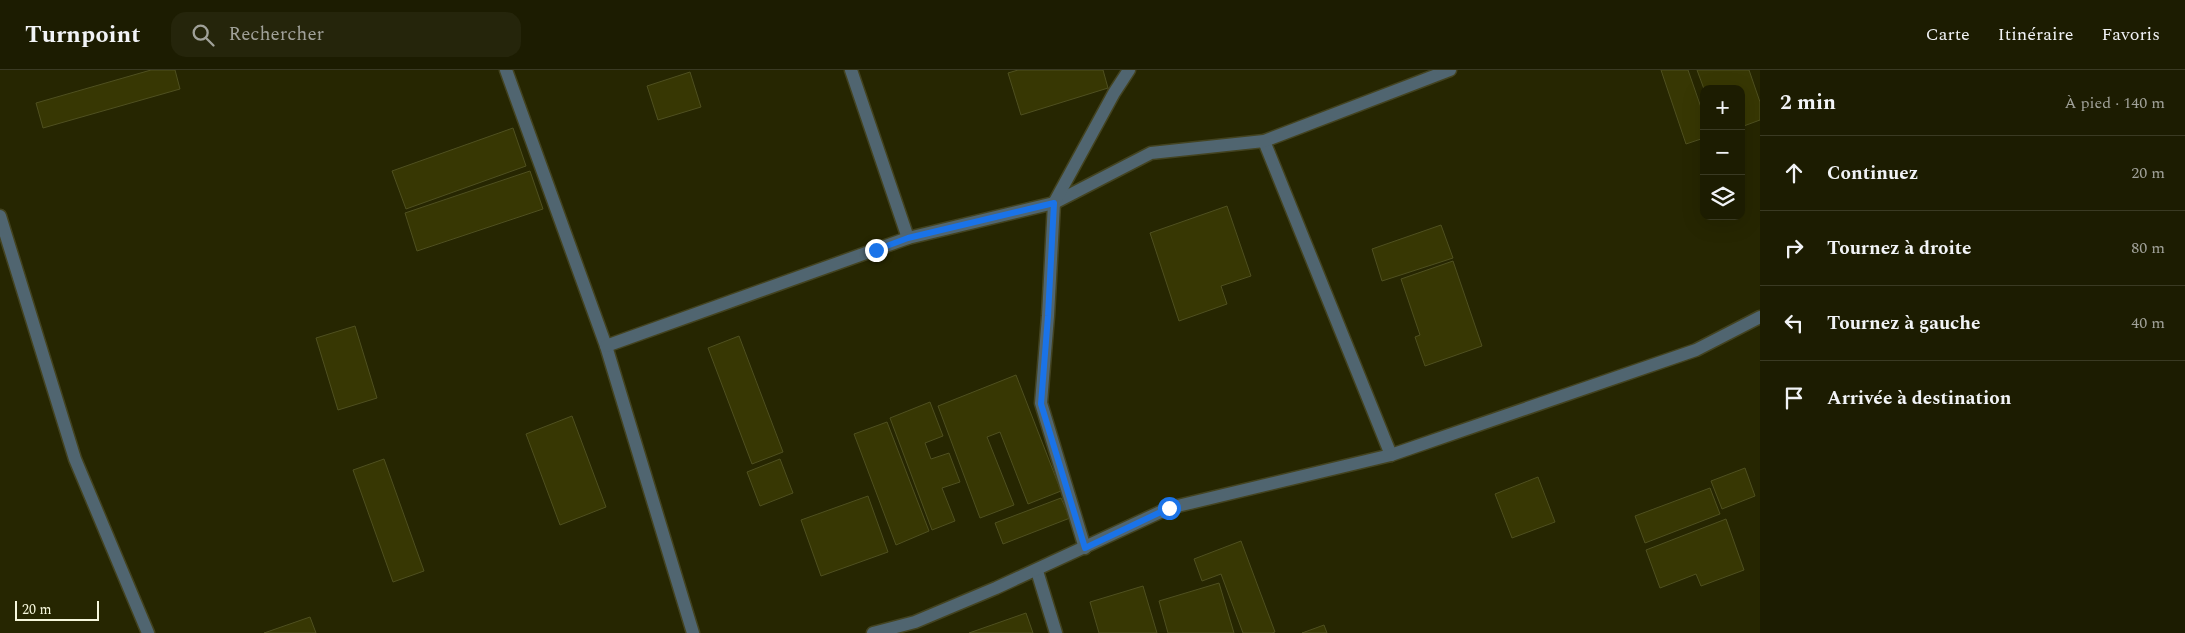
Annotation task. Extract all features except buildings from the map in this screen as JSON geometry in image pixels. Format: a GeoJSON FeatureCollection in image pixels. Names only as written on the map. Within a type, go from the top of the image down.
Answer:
{"type":"FeatureCollection","features":[{"type":"Feature","properties":{"kind":"street"},"geometry":{"type":"LineString","coordinates":[[506,70],[606,346],[693,633]]}},
{"type":"Feature","properties":{"kind":"street"},"geometry":{"type":"LineString","coordinates":[[851,70],[908,238]]}},
{"type":"Feature","properties":{"kind":"street"},"geometry":{"type":"LineString","coordinates":[[1085,548],[1041,404],[1054,203],[1114,93],[1130,70]]}},
{"type":"Feature","properties":{"kind":"street"},"geometry":{"type":"LineString","coordinates":[[606,346],[908,238],[1054,203],[1152,153],[1264,141],[1450,70]]}},
{"type":"Feature","properties":{"kind":"street"},"geometry":{"type":"LineString","coordinates":[[1264,141],[1391,455]]}},
{"type":"Feature","properties":{"kind":"street"},"geometry":{"type":"LineString","coordinates":[[0,216],[75,459],[148,633]]}},
{"type":"Feature","properties":{"kind":"street"},"geometry":{"type":"LineString","coordinates":[[873,633],[915,622],[1037,571],[1169,508],[1391,455],[1696,350],[1760,318]]}},
{"type":"Feature","properties":{"kind":"street"},"geometry":{"type":"LineString","coordinates":[[1037,571],[1056,633]]}},
{"type":"Feature","properties":{"kind":"route"},"geometry":{"type":"LineString","coordinates":[[876,250],[908,238],[1054,203],[1041,404],[1085,548],[1169,508]]}}]}
